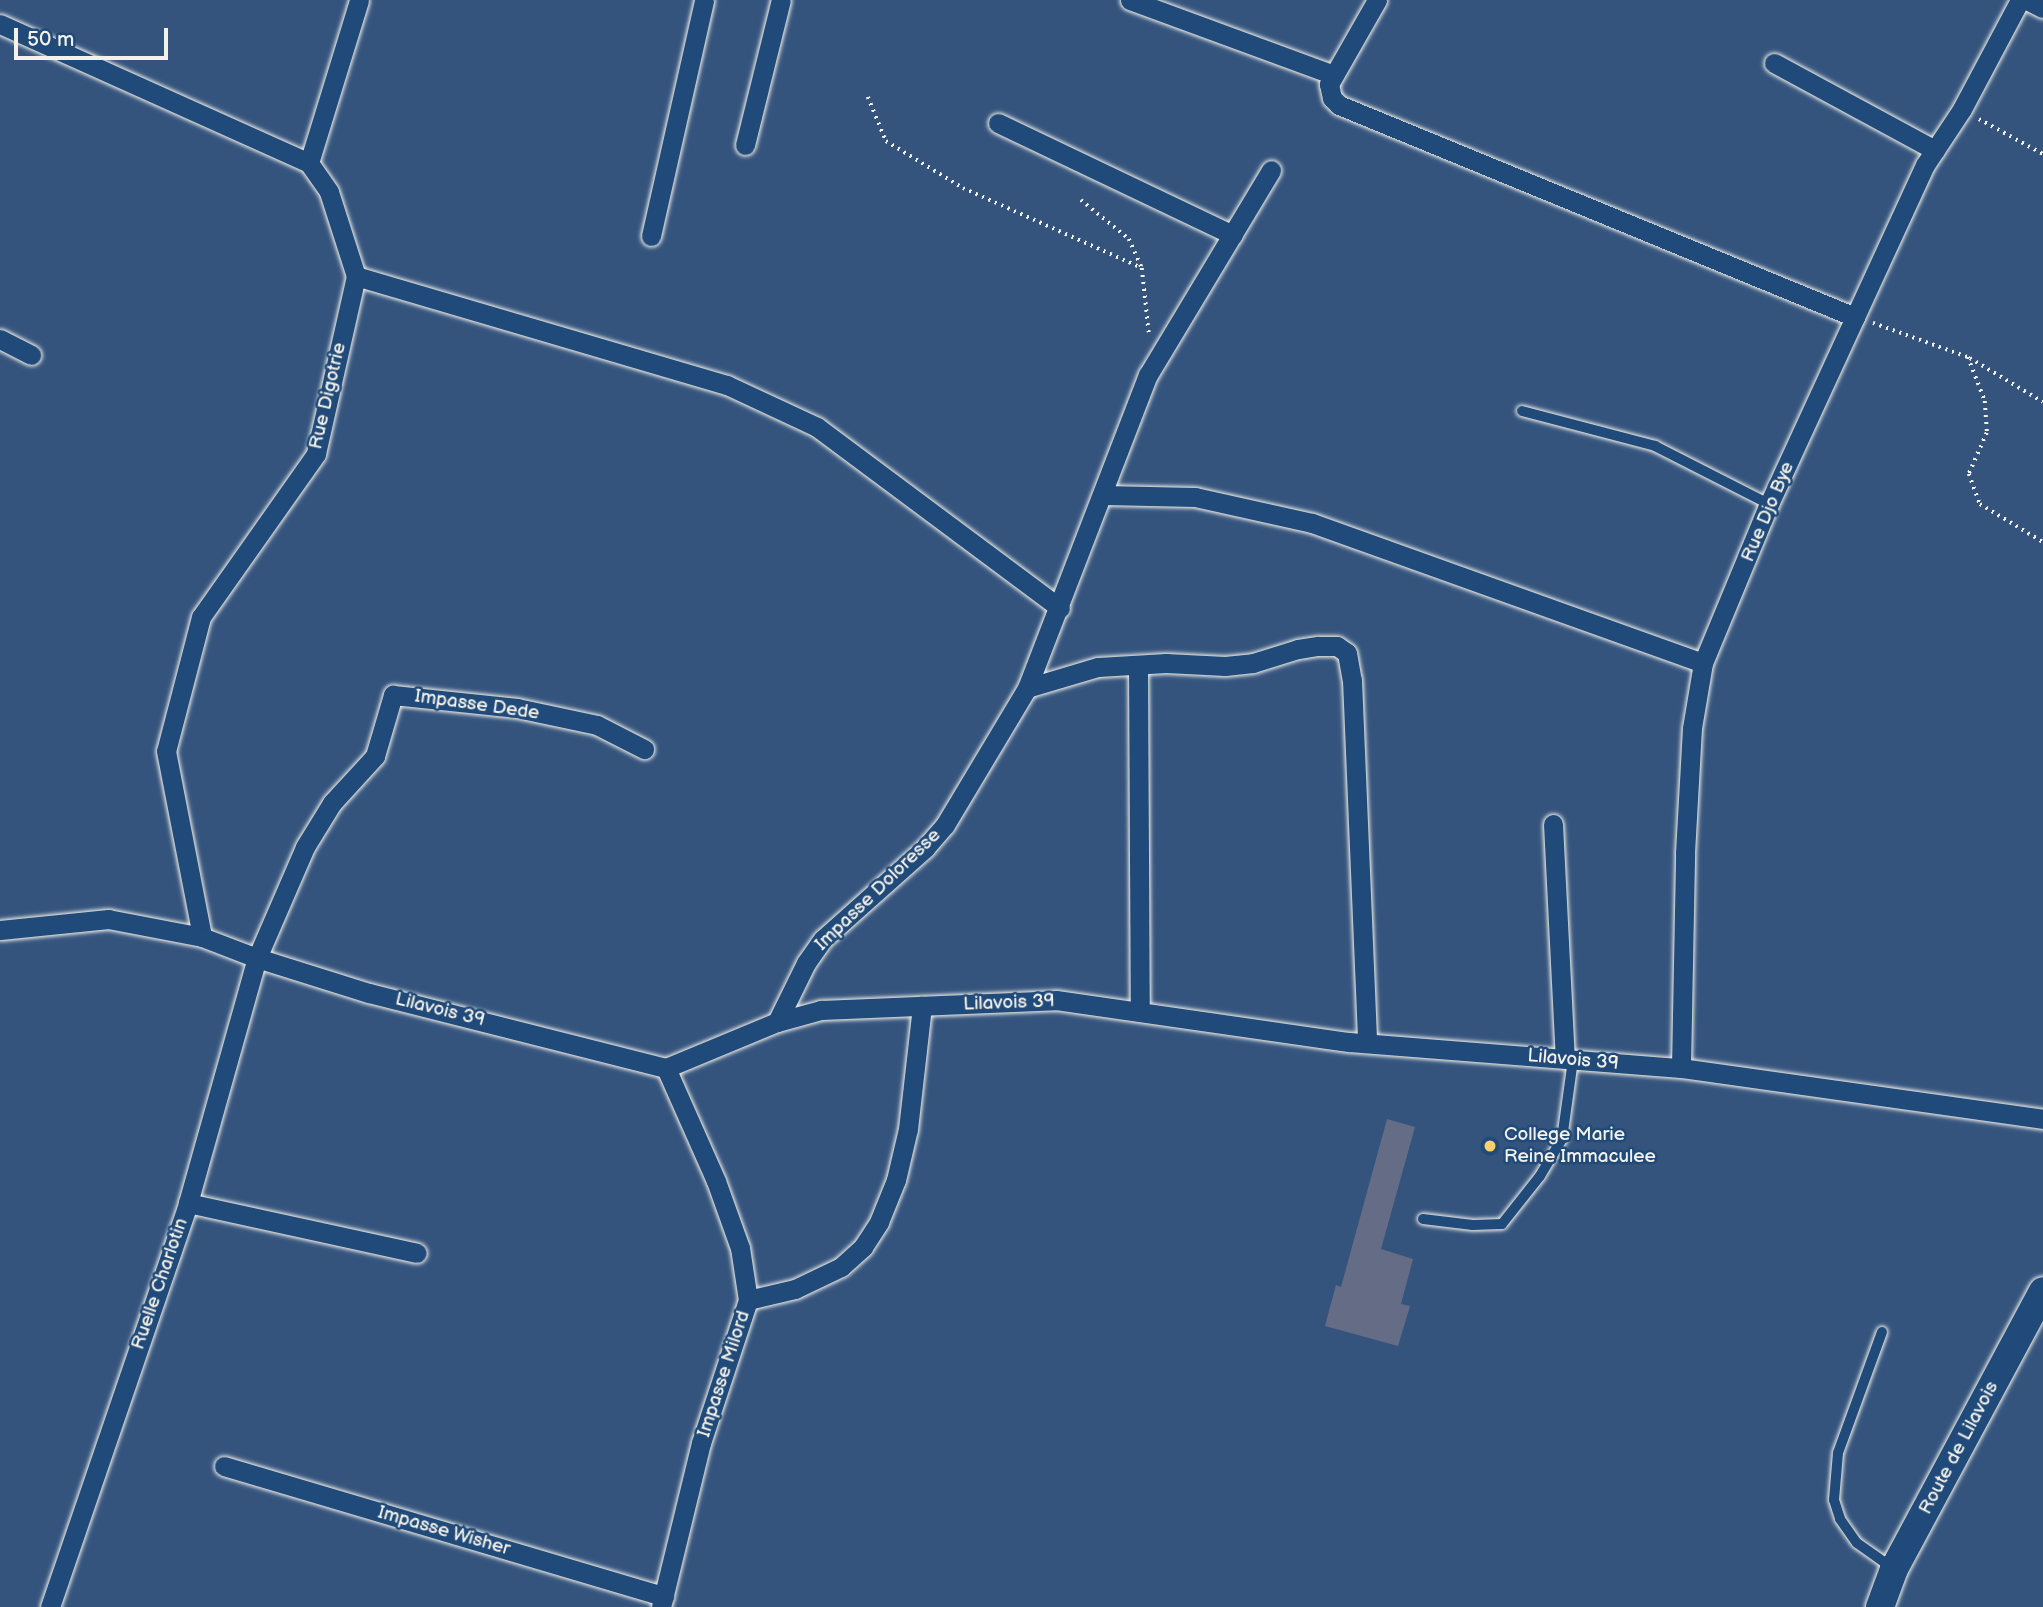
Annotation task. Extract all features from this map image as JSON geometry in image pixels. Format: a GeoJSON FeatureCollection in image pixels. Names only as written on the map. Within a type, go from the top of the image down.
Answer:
{"type":"FeatureCollection","features":[{"type":"Feature","properties":{"kind":"main road","name":"Route de Lilavois"},"geometry":{"type":"LineString","coordinates":[[1880,1607],[1894,1569],[2043,1292]]}},
{"type":"Feature","properties":{"kind":"street"},"geometry":{"type":"LineString","coordinates":[[309,163],[359,0]]}},
{"type":"Feature","properties":{"kind":"street"},"geometry":{"type":"LineString","coordinates":[[651,236],[704,0]]}},
{"type":"Feature","properties":{"kind":"street"},"geometry":{"type":"LineString","coordinates":[[745,145],[780,0]]}},
{"type":"Feature","properties":{"kind":"street"},"geometry":{"type":"LineString","coordinates":[[1377,0],[1328,89],[1339,105],[1855,317]]}},
{"type":"Feature","properties":{"kind":"street","name":"Rue Djo Bye"},"geometry":{"type":"LineString","coordinates":[[1681,1068],[1685,853],[1692,728],[1703,663],[1769,503],[1855,317],[1935,150],[1962,109],[2020,0]]}},
{"type":"Feature","properties":{"kind":"street"},"geometry":{"type":"LineString","coordinates":[[2027,0],[2043,8]]}},
{"type":"Feature","properties":{"kind":"street"},"geometry":{"type":"LineString","coordinates":[[1130,1],[1334,75]]}},
{"type":"Feature","properties":{"kind":"street"},"geometry":{"type":"LineString","coordinates":[[0,24],[309,163],[328,191],[356,276],[727,385],[817,427],[1060,608]]}},
{"type":"Feature","properties":{"kind":"street"},"geometry":{"type":"LineString","coordinates":[[1774,63],[1935,150]]}},
{"type":"Feature","properties":{"kind":"street"},"geometry":{"type":"LineString","coordinates":[[998,123],[1233,235]]}},
{"type":"Feature","properties":{"kind":"street","name":"Impasse Doloresse"},"geometry":{"type":"LineString","coordinates":[[778,1022],[806,963],[823,939],[925,848],[945,825],[1027,688],[1149,375],[1271,170]]}},
{"type":"Feature","properties":{"kind":"street","name":"Rue Digotrie"},"geometry":{"type":"LineString","coordinates":[[202,937],[166,751],[201,617],[316,454],[356,276]]}},
{"type":"Feature","properties":{"kind":"street"},"geometry":{"type":"LineString","coordinates":[[0,339],[31,355]]}},
{"type":"Feature","properties":{"kind":"street"},"geometry":{"type":"LineString","coordinates":[[1104,495],[1195,497],[1312,523],[1703,663]]}},
{"type":"Feature","properties":{"kind":"street"},"geometry":{"type":"LineString","coordinates":[[1027,688],[1098,667],[1239,664],[1318,646],[1336,646],[1347,653],[1352,680],[1367,1043]]}},
{"type":"Feature","properties":{"kind":"street"},"geometry":{"type":"LineString","coordinates":[[1138,665],[1140,1012]]}},
{"type":"Feature","properties":{"kind":"street","name":"Impasse Dede"},"geometry":{"type":"LineString","coordinates":[[257,958],[304,847],[332,803],[375,757],[393,695],[517,708],[597,725],[645,749]]}},
{"type":"Feature","properties":{"kind":"street"},"geometry":{"type":"LineString","coordinates":[[1553,824],[1569,1060]]}},
{"type":"Feature","properties":{"kind":"street","name":"Lilavois 39"},"geometry":{"type":"LineString","coordinates":[[0,930],[108,919],[202,937],[257,958],[369,992],[666,1068],[778,1022],[821,1010],[1056,1000],[1367,1043],[1681,1068],[2043,1119]]}},
{"type":"Feature","properties":{"kind":"street","name":"Ruelle Charlotin"},"geometry":{"type":"LineString","coordinates":[[50,1607],[188,1203],[257,958]]}},
{"type":"Feature","properties":{"kind":"street"},"geometry":{"type":"LineString","coordinates":[[748,1300],[795,1289],[841,1267],[863,1247],[879,1222],[897,1180],[908,1129],[922,1006]]}},
{"type":"Feature","properties":{"kind":"street","name":"Impasse Milord"},"geometry":{"type":"LineString","coordinates":[[662,1602],[701,1443],[748,1300],[740,1248],[716,1181],[666,1068]]}},
{"type":"Feature","properties":{"kind":"street"},"geometry":{"type":"LineString","coordinates":[[188,1203],[417,1253]]}},
{"type":"Feature","properties":{"kind":"street","name":"Impasse Wisher"},"geometry":{"type":"LineString","coordinates":[[223,1466],[662,1602]]}},
{"type":"Feature","properties":{"kind":"lane"},"geometry":{"type":"LineString","coordinates":[[1522,411],[1654,446],[1769,503]]}},
{"type":"Feature","properties":{"kind":"lane"},"geometry":{"type":"LineString","coordinates":[[1423,1219],[1473,1225],[1502,1224],[1540,1176],[1562,1139],[1569,1060]]}},
{"type":"Feature","properties":{"kind":"lane"},"geometry":{"type":"LineString","coordinates":[[1882,1332],[1838,1453],[1834,1500],[1840,1519],[1857,1543],[1894,1569]]}},
{"type":"Feature","properties":{"kind":"path"},"geometry":{"type":"LineString","coordinates":[[868,97],[886,141],[963,188],[1142,268]]}},
{"type":"Feature","properties":{"kind":"path"},"geometry":{"type":"LineString","coordinates":[[1962,109],[2043,153]]}},
{"type":"Feature","properties":{"kind":"path"},"geometry":{"type":"LineString","coordinates":[[1081,200],[1129,239],[1142,268],[1150,344],[1149,375]]}},
{"type":"Feature","properties":{"kind":"path"},"geometry":{"type":"LineString","coordinates":[[1855,317],[1968,357],[2043,402]]}},
{"type":"Feature","properties":{"kind":"path"},"geometry":{"type":"LineString","coordinates":[[1968,357],[1985,401],[1987,433],[1969,474],[1980,503],[2043,542]]}},
{"type":"Feature","properties":{"kind":"building"},"geometry":{"type":"Polygon","coordinates":[[[1387,1119],[1415,1127],[1381,1249],[1413,1259],[1401,1304],[1410,1306],[1398,1346],[1325,1326],[1336,1285],[1341,1287],[1387,1119]]]}},
{"type":"Feature","properties":{"kind":"place","name":"College Marie Reine Immaculee"},"geometry":{"type":"Point","coordinates":[1490,1146]}}]}
